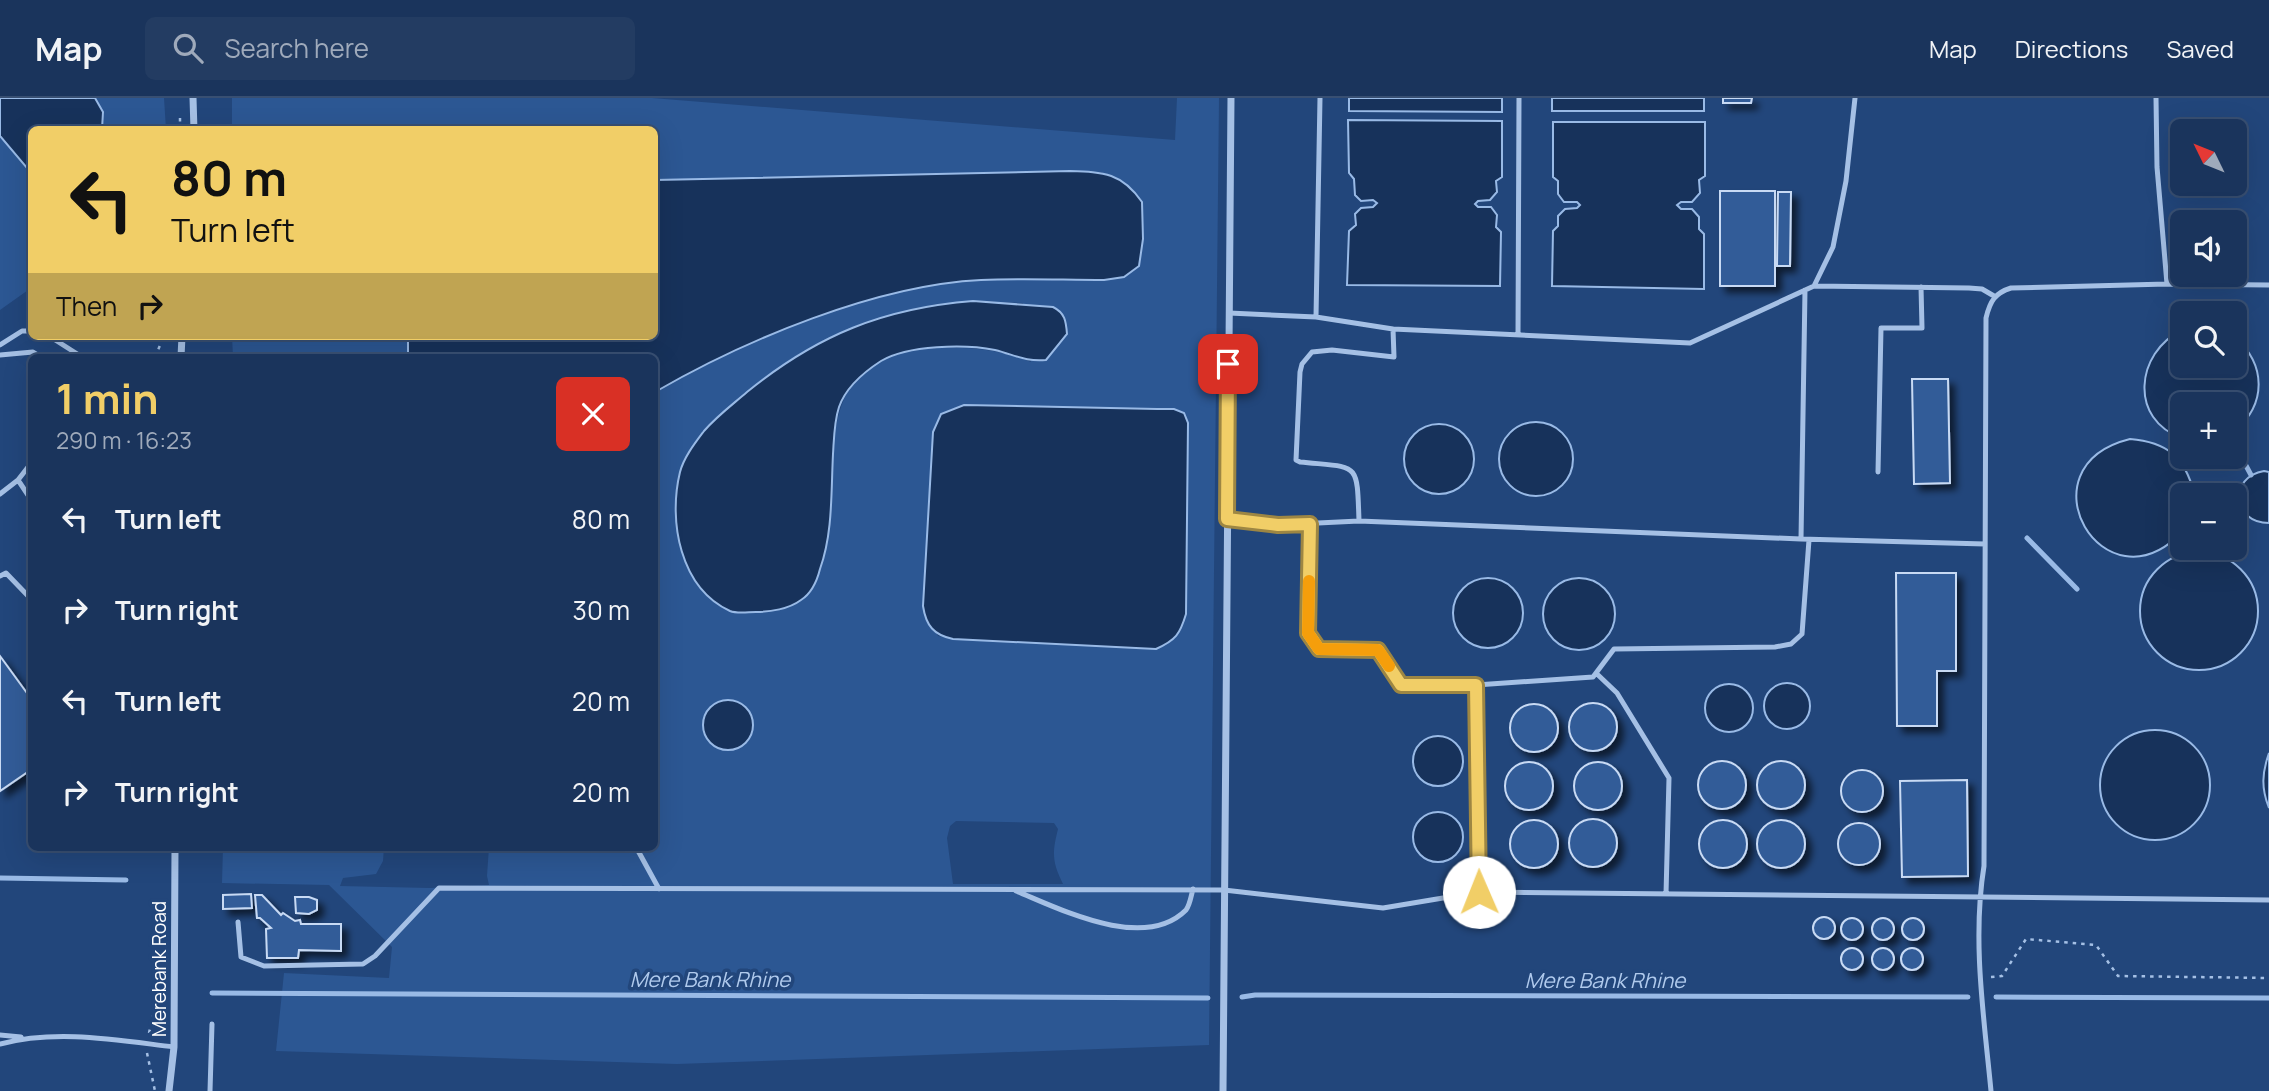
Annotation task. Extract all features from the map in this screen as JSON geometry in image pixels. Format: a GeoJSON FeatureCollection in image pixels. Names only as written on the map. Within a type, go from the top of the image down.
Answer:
{"type":"FeatureCollection","features":[{"type":"Feature","properties":{"kind":"street"},"geometry":{"type":"LineString","coordinates":[[193,98],[194,126]]}},
{"type":"Feature","properties":{"kind":"street"},"geometry":{"type":"LineString","coordinates":[[1223,1091],[1231,98]]}},
{"type":"Feature","properties":{"kind":"street","name":"Merebank Road"},"geometry":{"type":"LineString","coordinates":[[169,1091],[174,1047],[175,851]]}},
{"type":"Feature","properties":{"kind":"lane"},"geometry":{"type":"LineString","coordinates":[[1317,317],[1320,98]]}},
{"type":"Feature","properties":{"kind":"lane"},"geometry":{"type":"LineString","coordinates":[[1518,335],[1519,98]]}},
{"type":"Feature","properties":{"kind":"lane"},"geometry":{"type":"LineString","coordinates":[[1814,286],[1833,247],[1846,181],[1855,98]]}},
{"type":"Feature","properties":{"kind":"lane"},"geometry":{"type":"LineString","coordinates":[[2156,98],[2157,167],[2167,284]]}},
{"type":"Feature","properties":{"kind":"lane"},"geometry":{"type":"LineString","coordinates":[[1991,1091],[1981,977],[1979,897],[1984,866],[1986,318],[1994,296],[2011,288],[2167,284],[2269,285]]}},
{"type":"Feature","properties":{"kind":"lane"},"geometry":{"type":"LineString","coordinates":[[1229,313],[1317,317],[1393,329],[1690,343],[1814,286],[1982,289],[1994,296]]}},
{"type":"Feature","properties":{"kind":"lane"},"geometry":{"type":"LineString","coordinates":[[1878,472],[1881,328],[1922,328],[1921,287]]}},
{"type":"Feature","properties":{"kind":"lane"},"geometry":{"type":"LineString","coordinates":[[1801,539],[1805,290]]}},
{"type":"Feature","properties":{"kind":"lane"},"geometry":{"type":"LineString","coordinates":[[1359,521],[1357,480],[1354,473],[1347,467],[1296,460],[1300,372],[1302,364],[1312,352],[1332,350],[1394,357],[1393,329]]}},
{"type":"Feature","properties":{"kind":"lane"},"geometry":{"type":"LineString","coordinates":[[0,345],[22,331],[28,331]]}},
{"type":"Feature","properties":{"kind":"lane"},"geometry":{"type":"LineString","coordinates":[[55,340],[77,354]]}},
{"type":"Feature","properties":{"kind":"lane"},"geometry":{"type":"LineString","coordinates":[[0,355],[36,354]]}},
{"type":"Feature","properties":{"kind":"lane"},"geometry":{"type":"LineString","coordinates":[[0,494],[18,480],[28,467]]}},
{"type":"Feature","properties":{"kind":"lane"},"geometry":{"type":"LineString","coordinates":[[18,480],[28,495]]}},
{"type":"Feature","properties":{"kind":"lane"},"geometry":{"type":"LineString","coordinates":[[1227,519],[1278,525],[1359,521],[1809,540],[1985,544]]}},
{"type":"Feature","properties":{"kind":"lane"},"geometry":{"type":"LineString","coordinates":[[1310,524],[1308,633],[1319,649],[1378,650],[1401,685],[1476,685],[1593,677],[1614,649],[1774,648],[1791,644],[1802,634],[1809,540]]}},
{"type":"Feature","properties":{"kind":"lane"},"geometry":{"type":"LineString","coordinates":[[0,576],[6,572],[28,596]]}},
{"type":"Feature","properties":{"kind":"lane"},"geometry":{"type":"LineString","coordinates":[[1597,674],[1617,693],[1669,778],[1666,894]]}},
{"type":"Feature","properties":{"kind":"lane"},"geometry":{"type":"LineString","coordinates":[[1476,685],[1479,892]]}},
{"type":"Feature","properties":{"kind":"lane"},"geometry":{"type":"LineString","coordinates":[[638,851],[659,889]]}},
{"type":"Feature","properties":{"kind":"lane"},"geometry":{"type":"LineString","coordinates":[[238,922],[241,957],[264,966],[363,964],[375,956],[439,888],[1193,889],[1383,908],[1479,892],[2269,900]]}},
{"type":"Feature","properties":{"kind":"lane"},"geometry":{"type":"LineString","coordinates":[[1012,889],[1087,921],[1133,928],[1169,922],[1188,908],[1193,889]]}},
{"type":"Feature","properties":{"kind":"lane"},"geometry":{"type":"LineString","coordinates":[[210,1091],[212,1024]]}},
{"type":"Feature","properties":{"kind":"lane"},"geometry":{"type":"LineString","coordinates":[[0,1035],[73,1036],[174,1047]]}},
{"type":"Feature","properties":{"kind":"lane"},"geometry":{"type":"LineString","coordinates":[[0,1044],[24,1037]]}},
{"type":"Feature","properties":{"kind":"path"},"geometry":{"type":"LineString","coordinates":[[1981,977],[2002,976],[2026,939],[2096,944],[2118,976],[2269,978]]}},
{"type":"Feature","properties":{"kind":"path"},"geometry":{"type":"LineString","coordinates":[[155,1091],[146,1044],[162,981]]}},
{"type":"Feature","properties":{"kind":"shaded area"},"geometry":{"type":"Polygon","coordinates":[[[0,98],[95,98],[103,112],[102,126],[28,126],[28,168],[0,136],[0,98]]]}},
{"type":"Feature","properties":{"kind":"shaded area"},"geometry":{"type":"Polygon","coordinates":[[[95,98],[164,98],[166,126],[102,126],[103,112],[95,98]]]}},
{"type":"Feature","properties":{"kind":"shaded area"},"geometry":{"type":"Polygon","coordinates":[[[232,98],[652,98],[1175,140],[1177,98],[1219,98],[1209,1045],[677,1064],[276,1051],[284,973],[389,978],[392,947],[329,885],[222,883],[223,851],[384,851],[383,861],[376,874],[343,878],[340,886],[430,888],[489,885],[489,851],[658,851],[658,390],[730,353],[812,318],[898,292],[981,280],[1104,280],[1124,277],[1143,239],[1142,202],[1134,191],[1101,172],[658,180],[658,126],[232,126],[232,98]],[[973,301],[936,304],[865,322],[831,337],[771,373],[693,446],[681,471],[677,524],[762,612],[798,603],[809,593],[821,568],[828,536],[835,432],[843,401],[859,376],[886,358],[926,349],[979,349],[1031,362],[1023,303],[973,301]],[[964,405],[941,414],[933,432],[923,606],[938,636],[953,639],[1156,649],[1174,409],[964,405]],[[956,821],[950,826],[947,838],[953,884],[1063,884],[1055,863],[1058,829],[1054,823],[956,821]]]}},
{"type":"Feature","properties":{"kind":"shaded area"},"geometry":{"type":"Polygon","coordinates":[[[1349,98],[1502,98],[1502,112],[1349,111],[1349,98]]]}},
{"type":"Feature","properties":{"kind":"shaded area"},"geometry":{"type":"Polygon","coordinates":[[[1552,98],[1704,98],[1704,111],[1552,111],[1552,98]]]}},
{"type":"Feature","properties":{"kind":"shaded area"},"geometry":{"type":"Polygon","coordinates":[[[1348,120],[1502,121],[1502,177],[1496,181],[1497,192],[1490,200],[1478,201],[1475,204],[1478,207],[1491,207],[1497,215],[1496,227],[1501,232],[1500,286],[1347,285],[1349,231],[1356,225],[1355,214],[1361,208],[1373,207],[1377,203],[1373,200],[1361,201],[1355,195],[1354,179],[1349,173],[1348,120]]]}},
{"type":"Feature","properties":{"kind":"shaded area"},"geometry":{"type":"Polygon","coordinates":[[[1553,122],[1705,122],[1705,176],[1699,180],[1700,193],[1692,202],[1681,202],[1677,205],[1681,209],[1692,209],[1699,217],[1699,229],[1704,234],[1704,289],[1552,286],[1553,231],[1558,226],[1558,216],[1565,209],[1577,208],[1580,205],[1577,202],[1564,202],[1558,194],[1558,181],[1553,177],[1553,122]]]}},
{"type":"Feature","properties":{"kind":"shaded area"},"geometry":{"type":"Polygon","coordinates":[[[0,136],[28,168],[28,290],[0,310],[0,136]]]}},
{"type":"Feature","properties":{"kind":"shaded area"},"geometry":{"type":"Polygon","coordinates":[[[1093,172],[1119,180],[1135,192],[1142,202],[1143,239],[1139,266],[1124,277],[1104,280],[981,280],[898,292],[812,318],[770,335],[658,390],[658,354],[408,354],[408,340],[658,340],[658,180],[1093,172]]]}},
{"type":"Feature","properties":{"kind":"shaded area"},"geometry":{"type":"Polygon","coordinates":[[[973,301],[1053,307],[1064,318],[1067,334],[1046,360],[1026,359],[983,348],[937,347],[892,356],[868,370],[846,393],[837,413],[827,541],[819,573],[811,590],[791,606],[767,611],[733,612],[713,600],[699,586],[689,570],[677,531],[680,472],[690,450],[704,431],[773,372],[826,340],[881,318],[910,310],[973,301]]]}},
{"type":"Feature","properties":{"kind":"shaded area"},"geometry":{"type":"Polygon","coordinates":[[[2170,338],[2170,378],[2247,378],[2247,351],[2253,360],[2259,384],[2253,408],[2247,417],[2247,392],[2170,392],[2170,432],[2165,429],[2153,417],[2146,402],[2144,386],[2147,370],[2170,338]]]}},
{"type":"Feature","properties":{"kind":"shaded area"},"geometry":{"type":"Polygon","coordinates":[[[232,340],[408,340],[408,354],[233,354],[232,340]]]}},
{"type":"Feature","properties":{"kind":"shaded area"},"geometry":{"type":"Polygon","coordinates":[[[964,405],[1174,409],[1184,413],[1188,423],[1186,614],[1173,639],[1156,649],[953,639],[932,628],[926,619],[923,606],[933,432],[941,414],[964,405]]]}},
{"type":"Feature","properties":{"kind":"shaded area"},"geometry":{"type":"Polygon","coordinates":[[[1536,422],[1550,425],[1562,433],[1570,445],[1573,459],[1570,473],[1562,485],[1550,493],[1536,496],[1522,493],[1510,485],[1502,473],[1499,459],[1502,445],[1510,433],[1522,425],[1536,422]]]}},
{"type":"Feature","properties":{"kind":"shaded area"},"geometry":{"type":"Polygon","coordinates":[[[1439,424],[1464,434],[1474,459],[1464,484],[1439,494],[1414,484],[1404,459],[1414,434],[1439,424]]]}},
{"type":"Feature","properties":{"kind":"shaded area"},"geometry":{"type":"Polygon","coordinates":[[[2130,439],[2143,441],[2170,452],[2170,469],[2184,469],[2191,483],[2170,483],[2170,541],[2153,553],[2125,556],[2102,546],[2085,527],[2077,502],[2080,477],[2097,454],[2130,439]]]}},
{"type":"Feature","properties":{"kind":"shaded area"},"geometry":{"type":"Polygon","coordinates":[[[2269,472],[2269,523],[2257,521],[2247,515],[2247,483],[2244,483],[2252,475],[2269,472]]]}},
{"type":"Feature","properties":{"kind":"shaded area"},"geometry":{"type":"Polygon","coordinates":[[[2170,560],[2232,562],[2248,578],[2256,600],[2256,622],[2248,644],[2232,660],[2199,670],[2166,660],[2150,644],[2140,611],[2150,578],[2170,560]]]}},
{"type":"Feature","properties":{"kind":"shaded area"},"geometry":{"type":"Polygon","coordinates":[[[1495,578],[1508,584],[1517,593],[1521,599],[1521,627],[1513,638],[1502,646],[1481,648],[1463,638],[1455,627],[1453,606],[1463,588],[1474,580],[1495,578]]]}},
{"type":"Feature","properties":{"kind":"shaded area"},"geometry":{"type":"Polygon","coordinates":[[[1572,578],[1586,578],[1605,588],[1615,607],[1615,621],[1605,640],[1586,650],[1572,650],[1553,640],[1543,621],[1543,607],[1553,588],[1572,578]]]}},
{"type":"Feature","properties":{"kind":"shaded area"},"geometry":{"type":"Polygon","coordinates":[[[1787,683],[1803,690],[1810,706],[1803,722],[1787,729],[1771,722],[1764,706],[1771,690],[1787,683]]]}},
{"type":"Feature","properties":{"kind":"shaded area"},"geometry":{"type":"Polygon","coordinates":[[[1729,684],[1746,691],[1753,708],[1746,725],[1729,732],[1712,725],[1705,708],[1712,691],[1729,684]]]}},
{"type":"Feature","properties":{"kind":"shaded area"},"geometry":{"type":"Polygon","coordinates":[[[728,700],[745,708],[753,725],[745,742],[728,750],[711,742],[703,725],[711,708],[728,700]]]}},
{"type":"Feature","properties":{"kind":"shaded area"},"geometry":{"type":"Polygon","coordinates":[[[2155,730],[2176,734],[2194,746],[2206,764],[2210,785],[2206,806],[2194,824],[2176,836],[2155,840],[2134,836],[2116,824],[2104,806],[2100,785],[2104,764],[2116,746],[2134,734],[2155,730]]]}},
{"type":"Feature","properties":{"kind":"shaded area"},"geometry":{"type":"Polygon","coordinates":[[[1438,736],[1456,743],[1463,761],[1456,779],[1438,786],[1420,779],[1413,761],[1420,743],[1438,736]]]}},
{"type":"Feature","properties":{"kind":"shaded area"},"geometry":{"type":"Polygon","coordinates":[[[2269,753],[2269,808],[2263,780],[2269,753]]]}},
{"type":"Feature","properties":{"kind":"shaded area"},"geometry":{"type":"Polygon","coordinates":[[[1438,812],[1456,819],[1463,837],[1456,855],[1438,862],[1420,855],[1413,837],[1420,819],[1438,812]]]}},
{"type":"Feature","properties":{"kind":"building"},"geometry":{"type":"Polygon","coordinates":[[[1723,98],[1752,98],[1751,103],[1723,103],[1723,98]]]}},
{"type":"Feature","properties":{"kind":"building"},"geometry":{"type":"Polygon","coordinates":[[[1720,191],[1775,191],[1775,286],[1720,286],[1720,191]]]}},
{"type":"Feature","properties":{"kind":"building"},"geometry":{"type":"Polygon","coordinates":[[[1778,192],[1791,192],[1790,266],[1777,266],[1778,192]]]}},
{"type":"Feature","properties":{"kind":"building"},"geometry":{"type":"Polygon","coordinates":[[[1912,379],[1948,379],[1950,483],[1914,484],[1912,379]]]}},
{"type":"Feature","properties":{"kind":"building"},"geometry":{"type":"Polygon","coordinates":[[[1896,573],[1956,573],[1956,671],[1937,671],[1937,726],[1897,726],[1896,573]]]}},
{"type":"Feature","properties":{"kind":"building"},"geometry":{"type":"Polygon","coordinates":[[[0,656],[28,694],[28,772],[0,791],[0,656]]]}},
{"type":"Feature","properties":{"kind":"building"},"geometry":{"type":"Polygon","coordinates":[[[1593,703],[1610,710],[1617,727],[1610,744],[1593,751],[1576,744],[1569,727],[1576,710],[1593,703]]]}},
{"type":"Feature","properties":{"kind":"building"},"geometry":{"type":"Polygon","coordinates":[[[1534,704],[1551,711],[1558,728],[1551,745],[1534,752],[1517,745],[1510,728],[1517,711],[1534,704]]]}},
{"type":"Feature","properties":{"kind":"building"},"geometry":{"type":"Polygon","coordinates":[[[1722,761],[1739,768],[1746,785],[1739,802],[1722,809],[1705,802],[1698,785],[1705,768],[1722,761]]]}},
{"type":"Feature","properties":{"kind":"building"},"geometry":{"type":"Polygon","coordinates":[[[1781,761],[1798,768],[1805,785],[1798,802],[1781,809],[1764,802],[1757,785],[1764,768],[1781,761]]]}},
{"type":"Feature","properties":{"kind":"building"},"geometry":{"type":"Polygon","coordinates":[[[1529,762],[1546,769],[1553,786],[1546,803],[1529,810],[1512,803],[1505,786],[1512,769],[1529,762]]]}},
{"type":"Feature","properties":{"kind":"building"},"geometry":{"type":"Polygon","coordinates":[[[1598,762],[1615,769],[1622,786],[1615,803],[1598,810],[1581,803],[1574,786],[1581,769],[1598,762]]]}},
{"type":"Feature","properties":{"kind":"building"},"geometry":{"type":"Polygon","coordinates":[[[1862,770],[1877,776],[1883,791],[1877,806],[1862,812],[1847,806],[1841,791],[1847,776],[1862,770]]]}},
{"type":"Feature","properties":{"kind":"building"},"geometry":{"type":"Polygon","coordinates":[[[1967,780],[1968,876],[1902,877],[1900,781],[1967,780]]]}},
{"type":"Feature","properties":{"kind":"building"},"geometry":{"type":"Polygon","coordinates":[[[1593,819],[1610,826],[1617,843],[1610,860],[1593,867],[1576,860],[1569,843],[1576,826],[1593,819]]]}},
{"type":"Feature","properties":{"kind":"building"},"geometry":{"type":"Polygon","coordinates":[[[1534,820],[1551,827],[1558,844],[1551,861],[1534,868],[1517,861],[1510,844],[1517,827],[1534,820]]]}},
{"type":"Feature","properties":{"kind":"building"},"geometry":{"type":"Polygon","coordinates":[[[1723,820],[1740,827],[1747,844],[1740,861],[1723,868],[1706,861],[1699,844],[1706,827],[1723,820]]]}},
{"type":"Feature","properties":{"kind":"building"},"geometry":{"type":"Polygon","coordinates":[[[1781,820],[1798,827],[1805,844],[1798,861],[1781,868],[1764,861],[1757,844],[1764,827],[1781,820]]]}},
{"type":"Feature","properties":{"kind":"building"},"geometry":{"type":"Polygon","coordinates":[[[1859,823],[1874,829],[1880,844],[1874,859],[1859,865],[1844,859],[1838,844],[1844,829],[1859,823]]]}},
{"type":"Feature","properties":{"kind":"building"},"geometry":{"type":"Polygon","coordinates":[[[251,894],[252,908],[223,909],[223,895],[251,894]]]}},
{"type":"Feature","properties":{"kind":"building"},"geometry":{"type":"Polygon","coordinates":[[[255,895],[262,895],[281,915],[283,913],[295,921],[300,920],[301,924],[341,924],[341,951],[299,950],[298,958],[267,958],[266,929],[271,928],[257,918],[255,895]]]}},
{"type":"Feature","properties":{"kind":"building"},"geometry":{"type":"Polygon","coordinates":[[[295,897],[317,900],[317,910],[309,914],[296,913],[295,897]]]}},
{"type":"Feature","properties":{"kind":"building"},"geometry":{"type":"Polygon","coordinates":[[[1824,917],[1832,920],[1835,928],[1832,936],[1824,939],[1816,936],[1813,928],[1816,920],[1824,917]]]}},
{"type":"Feature","properties":{"kind":"building"},"geometry":{"type":"Polygon","coordinates":[[[1852,918],[1860,921],[1863,929],[1860,937],[1852,940],[1844,937],[1841,929],[1844,921],[1852,918]]]}},
{"type":"Feature","properties":{"kind":"building"},"geometry":{"type":"Polygon","coordinates":[[[1883,918],[1891,921],[1894,929],[1891,937],[1883,940],[1875,937],[1872,929],[1875,921],[1883,918]]]}},
{"type":"Feature","properties":{"kind":"building"},"geometry":{"type":"Polygon","coordinates":[[[1913,918],[1921,921],[1924,929],[1921,937],[1913,940],[1905,937],[1902,929],[1905,921],[1913,918]]]}},
{"type":"Feature","properties":{"kind":"building"},"geometry":{"type":"Polygon","coordinates":[[[1852,948],[1860,951],[1863,959],[1860,967],[1852,970],[1844,967],[1841,959],[1844,951],[1852,948]]]}},
{"type":"Feature","properties":{"kind":"building"},"geometry":{"type":"Polygon","coordinates":[[[1883,948],[1891,951],[1894,959],[1891,967],[1883,970],[1875,967],[1872,959],[1875,951],[1883,948]]]}},
{"type":"Feature","properties":{"kind":"building"},"geometry":{"type":"Polygon","coordinates":[[[1912,948],[1920,951],[1923,959],[1920,967],[1912,970],[1904,967],[1901,959],[1904,951],[1912,948]]]}},
{"type":"Feature","properties":{"kind":"waterway"},"geometry":{"type":"LineString","coordinates":[[2247,468],[2251,475]]}},
{"type":"Feature","properties":{"kind":"waterway"},"geometry":{"type":"LineString","coordinates":[[2027,538],[2077,589]]}},
{"type":"Feature","properties":{"kind":"waterway","name":"Mere Bank Rhine"},"geometry":{"type":"LineString","coordinates":[[0,878],[126,880]]}},
{"type":"Feature","properties":{"kind":"waterway","name":"Mere Bank Rhine"},"geometry":{"type":"LineString","coordinates":[[212,993],[1208,998]]}},
{"type":"Feature","properties":{"kind":"waterway","name":"Mere Bank Rhine"},"geometry":{"type":"LineString","coordinates":[[1242,997],[1968,997]]}},
{"type":"Feature","properties":{"kind":"waterway","name":"Mere Bank Rhine"},"geometry":{"type":"LineString","coordinates":[[1996,997],[2269,998]]}},
{"type":"Feature","properties":{"kind":"slow traffic"},"geometry":{"type":"LineString","coordinates":[[1309,581],[1308,633],[1319,649],[1378,650],[1389,666]]}},
{"type":"Feature","properties":{"kind":"route"},"geometry":{"type":"LineString","coordinates":[[1228,364],[1227,519],[1278,525],[1310,524],[1308,633],[1319,649],[1378,650],[1401,685],[1476,685],[1479,892]]}}]}
